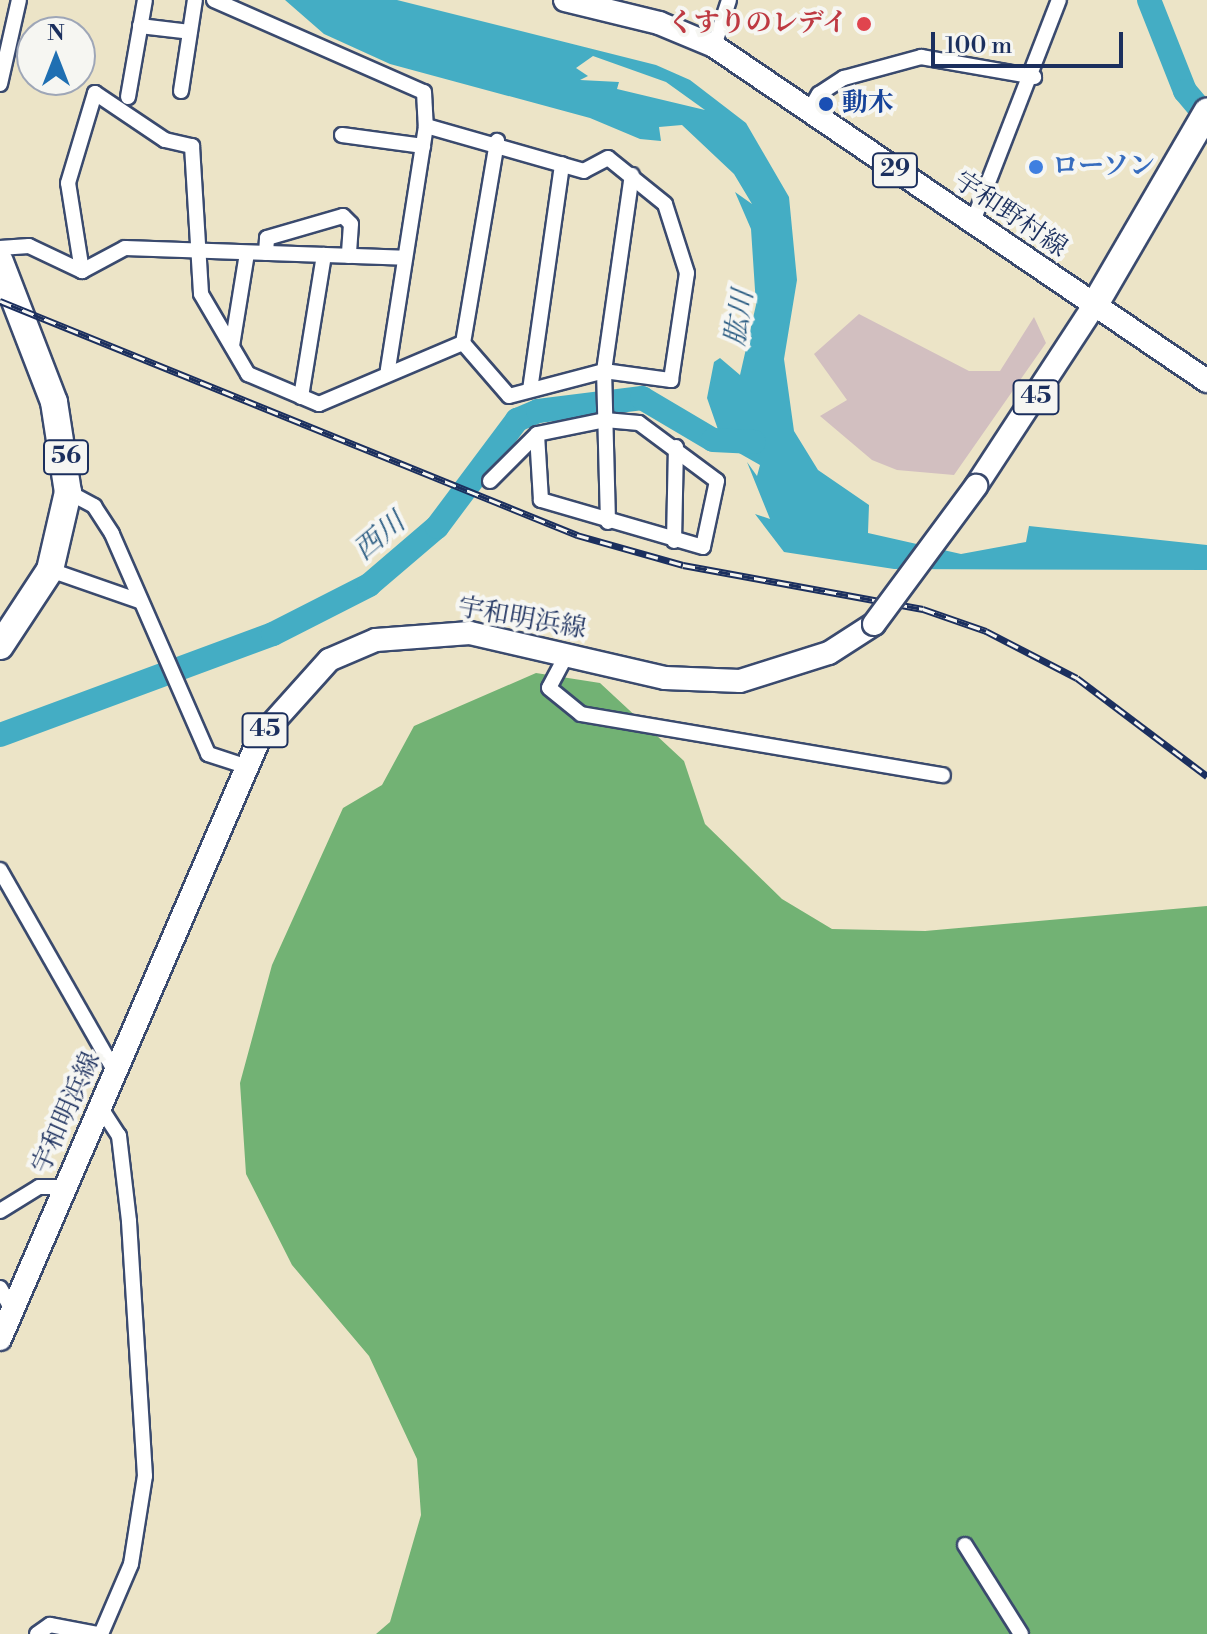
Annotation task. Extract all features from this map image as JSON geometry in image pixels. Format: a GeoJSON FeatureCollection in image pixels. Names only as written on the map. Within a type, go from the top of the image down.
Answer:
{"type":"FeatureCollection","features":[{"type":"Feature","properties":{"kind":"highway"},"geometry":{"type":"LineString","coordinates":[[1189,159],[1207,112]]}},
{"type":"Feature","properties":{"kind":"highway"},"geometry":{"type":"LineString","coordinates":[[1094,306],[1189,159],[1207,139]]}},
{"type":"Feature","properties":{"kind":"highway","name":"56"},"geometry":{"type":"LineString","coordinates":[[0,262],[54,402],[68,492],[50,570],[0,646]]}},
{"type":"Feature","properties":{"kind":"main road","name":"宇和野村線"},"geometry":{"type":"LineString","coordinates":[[565,0],[659,23],[714,46],[1094,306],[1205,376]]}},
{"type":"Feature","properties":{"kind":"main road","name":"宇和明浜線"},"geometry":{"type":"LineString","coordinates":[[0,1339],[246,766],[289,698],[329,660],[376,640],[470,633],[665,678],[740,681],[829,653],[874,624],[976,486],[1094,306]]}},
{"type":"Feature","properties":{"kind":"street"},"geometry":{"type":"LineString","coordinates":[[0,84],[19,0]]}},
{"type":"Feature","properties":{"kind":"street"},"geometry":{"type":"LineString","coordinates":[[128,97],[145,0]]}},
{"type":"Feature","properties":{"kind":"street"},"geometry":{"type":"LineString","coordinates":[[181,91],[195,0]]}},
{"type":"Feature","properties":{"kind":"street"},"geometry":{"type":"LineString","coordinates":[[214,0],[424,92],[426,126],[388,370]]}},
{"type":"Feature","properties":{"kind":"street"},"geometry":{"type":"LineString","coordinates":[[714,46],[729,0]]}},
{"type":"Feature","properties":{"kind":"street"},"geometry":{"type":"LineString","coordinates":[[972,224],[1034,77],[1059,0]]}},
{"type":"Feature","properties":{"kind":"street"},"geometry":{"type":"LineString","coordinates":[[140,26],[190,32]]}},
{"type":"Feature","properties":{"kind":"street"},"geometry":{"type":"LineString","coordinates":[[809,111],[819,94],[844,78],[921,57],[1034,77]]}},
{"type":"Feature","properties":{"kind":"street"},"geometry":{"type":"LineString","coordinates":[[82,271],[68,183],[95,93],[165,140],[192,146],[190,183],[202,251],[201,294],[248,374],[319,404],[388,370],[463,343]]}},
{"type":"Feature","properties":{"kind":"street"},"geometry":{"type":"LineString","coordinates":[[426,126],[497,141],[584,171],[608,158],[632,175],[675,223],[685,288],[671,380],[604,371],[509,396],[463,343]]}},
{"type":"Feature","properties":{"kind":"street"},"geometry":{"type":"LineString","coordinates":[[342,135],[423,146]]}},
{"type":"Feature","properties":{"kind":"street"},"geometry":{"type":"LineString","coordinates":[[463,343],[497,141]]}},
{"type":"Feature","properties":{"kind":"street"},"geometry":{"type":"LineString","coordinates":[[530,390],[562,164]]}},
{"type":"Feature","properties":{"kind":"street"},"geometry":{"type":"LineString","coordinates":[[608,522],[604,371],[632,175]]}},
{"type":"Feature","properties":{"kind":"street"},"geometry":{"type":"LineString","coordinates":[[266,253],[267,238],[343,216],[351,224],[349,256]]}},
{"type":"Feature","properties":{"kind":"street"},"geometry":{"type":"LineString","coordinates":[[0,248],[29,246],[82,271]]}},
{"type":"Feature","properties":{"kind":"street"},"geometry":{"type":"LineString","coordinates":[[82,271],[125,248],[405,258]]}},
{"type":"Feature","properties":{"kind":"street"},"geometry":{"type":"LineString","coordinates":[[232,346],[247,253]]}},
{"type":"Feature","properties":{"kind":"street"},"geometry":{"type":"LineString","coordinates":[[301,397],[324,255]]}},
{"type":"Feature","properties":{"kind":"street"},"geometry":{"type":"LineString","coordinates":[[490,481],[537,434],[605,413],[639,423],[676,447],[717,481],[719,494],[703,547],[608,522],[541,500],[537,434]]}},
{"type":"Feature","properties":{"kind":"street"},"geometry":{"type":"LineString","coordinates":[[674,541],[676,447]]}},
{"type":"Feature","properties":{"kind":"street"},"geometry":{"type":"LineString","coordinates":[[68,492],[94,506],[208,754],[246,766]]}},
{"type":"Feature","properties":{"kind":"street"},"geometry":{"type":"LineString","coordinates":[[50,570],[139,601]]}},
{"type":"Feature","properties":{"kind":"street"},"geometry":{"type":"LineString","coordinates":[[567,654],[549,688],[581,714],[943,775]]}},
{"type":"Feature","properties":{"kind":"street"},"geometry":{"type":"LineString","coordinates":[[0,870],[116,1073]]}},
{"type":"Feature","properties":{"kind":"street"},"geometry":{"type":"LineString","coordinates":[[37,1634],[50,1625],[99,1634],[131,1564],[145,1476],[126,1193],[119,1136],[101,1108]]}},
{"type":"Feature","properties":{"kind":"street"},"geometry":{"type":"LineString","coordinates":[[0,1211],[39,1187],[65,1187]]}},
{"type":"Feature","properties":{"kind":"street"},"geometry":{"type":"LineString","coordinates":[[0,1288],[13,1311]]}},
{"type":"Feature","properties":{"kind":"street"},"geometry":{"type":"LineString","coordinates":[[965,1545],[1021,1634]]}},
{"type":"Feature","properties":{"kind":"shaded area"},"geometry":{"type":"Polygon","coordinates":[[[859,314],[969,371],[1000,371],[1034,317],[1046,343],[954,475],[897,470],[872,460],[820,416],[847,400],[814,354],[859,314]]]}},
{"type":"Feature","properties":{"kind":"green space"},"geometry":{"type":"Polygon","coordinates":[[[536,673],[600,683],[684,761],[705,824],[782,899],[832,929],[925,931],[1207,906],[1207,1634],[376,1634],[390,1622],[421,1515],[417,1459],[369,1356],[292,1265],[246,1174],[240,1083],[272,965],[343,808],[382,785],[414,726],[536,673]]]}},
{"type":"Feature","properties":{"kind":"water"},"geometry":{"type":"Polygon","coordinates":[[[285,0],[397,0],[656,65],[690,80],[746,123],[789,197],[797,280],[784,359],[794,431],[818,470],[869,505],[868,533],[961,554],[1026,542],[1029,526],[1207,545],[1207,570],[894,569],[784,552],[755,514],[770,519],[747,462],[757,476],[760,465],[723,444],[707,398],[714,362],[720,358],[740,375],[756,305],[751,229],[735,192],[752,204],[734,174],[682,125],[659,127],[661,141],[640,139],[590,118],[390,64],[324,34],[285,0]],[[593,56],[576,68],[588,76],[580,80],[619,82],[617,89],[705,110],[666,82],[593,56]]]}},
{"type":"Feature","properties":{"kind":"waterway"},"geometry":{"type":"LineString","coordinates":[[1149,0],[1185,91],[1207,117]]}},
{"type":"Feature","properties":{"kind":"waterway","name":"西川"},"geometry":{"type":"LineString","coordinates":[[0,735],[273,634],[369,585],[437,527],[517,420],[538,411],[642,398],[713,440],[754,442]]}},
{"type":"Feature","properties":{"kind":"railway"},"geometry":{"type":"LineString","coordinates":[[0,301],[577,535],[683,565],[923,609],[986,631],[1077,678],[1207,776]]}},
{"type":"Feature","properties":{"kind":"place","name":"くすりのレデイ"},"geometry":{"type":"Point","coordinates":[864,24]}},
{"type":"Feature","properties":{"kind":"place","name":"動木"},"geometry":{"type":"Point","coordinates":[826,104]}},
{"type":"Feature","properties":{"kind":"place","name":"ローソン"},"geometry":{"type":"Point","coordinates":[1036,167]}},
{"type":"Feature","properties":{"kind":"water label","name":"肱川"},"geometry":{"type":"Point","coordinates":[740,318]}}]}
